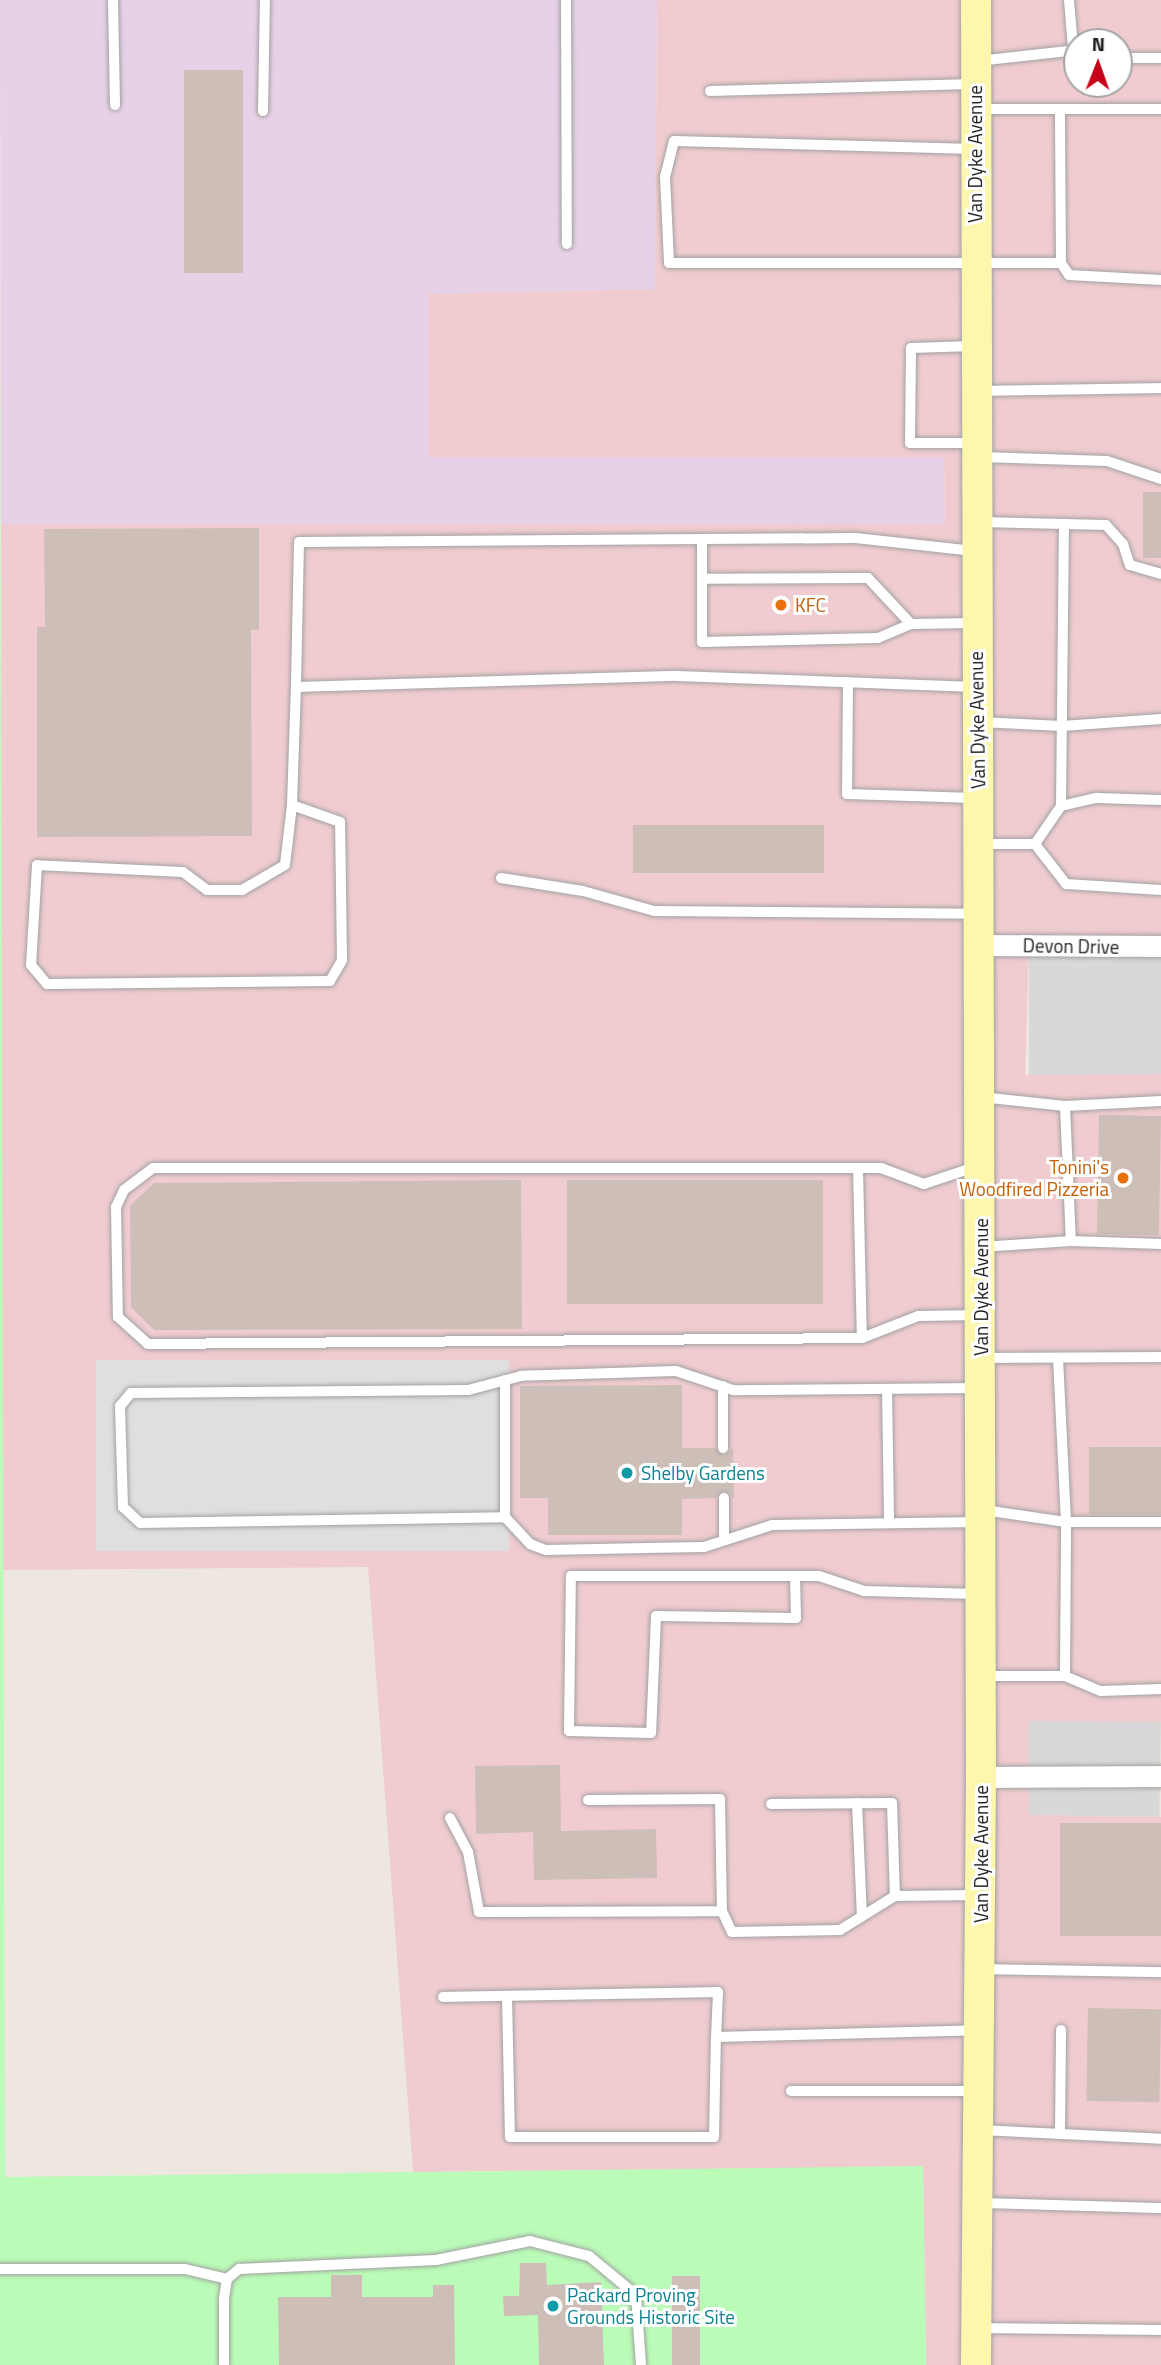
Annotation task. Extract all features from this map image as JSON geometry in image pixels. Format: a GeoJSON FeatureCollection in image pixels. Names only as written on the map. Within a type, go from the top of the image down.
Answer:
{"type":"FeatureCollection","features":[{"type":"Feature","properties":{"kind":"main road","name":"Van Dyke Avenue"},"geometry":{"type":"LineString","coordinates":[[976,0],[974,536],[981,945],[981,2030],[976,2365]]}},
{"type":"Feature","properties":{"kind":"street","name":"Devon Drive"},"geometry":{"type":"LineString","coordinates":[[981,945],[1161,946]]}},
{"type":"Feature","properties":{"kind":"street"},"geometry":{"type":"LineString","coordinates":[[981,1777],[1161,1776]]}},
{"type":"Feature","properties":{"kind":"lane"},"geometry":{"type":"LineString","coordinates":[[113,0],[115,105]]}},
{"type":"Feature","properties":{"kind":"lane"},"geometry":{"type":"LineString","coordinates":[[263,111],[265,0]]}},
{"type":"Feature","properties":{"kind":"lane"},"geometry":{"type":"LineString","coordinates":[[566,0],[567,244]]}},
{"type":"Feature","properties":{"kind":"lane"},"geometry":{"type":"LineString","coordinates":[[1069,0],[1072,28]]}},
{"type":"Feature","properties":{"kind":"lane"},"geometry":{"type":"LineString","coordinates":[[976,85],[1063,52]]}},
{"type":"Feature","properties":{"kind":"lane"},"geometry":{"type":"LineString","coordinates":[[1133,58],[1161,58]]}},
{"type":"Feature","properties":{"kind":"lane"},"geometry":{"type":"LineString","coordinates":[[710,91],[976,85],[1060,109],[1161,109]]}},
{"type":"Feature","properties":{"kind":"lane"},"geometry":{"type":"LineString","coordinates":[[1060,109],[1061,263],[1069,275],[1161,279]]}},
{"type":"Feature","properties":{"kind":"lane"},"geometry":{"type":"LineString","coordinates":[[975,149],[674,141],[665,177],[669,263],[975,259],[1061,263]]}},
{"type":"Feature","properties":{"kind":"lane"},"geometry":{"type":"LineString","coordinates":[[974,346],[911,348],[910,443],[1107,461],[1161,479]]}},
{"type":"Feature","properties":{"kind":"lane"},"geometry":{"type":"LineString","coordinates":[[974,391],[1161,388]]}},
{"type":"Feature","properties":{"kind":"lane"},"geometry":{"type":"LineString","coordinates":[[1035,844],[1061,806],[1064,524]]}},
{"type":"Feature","properties":{"kind":"lane"},"geometry":{"type":"LineString","coordinates":[[292,805],[340,822],[342,960],[330,981],[47,984],[31,965],[37,865],[183,872],[207,890],[242,890],[285,865],[292,805],[299,542],[974,536],[1064,524],[1106,525],[1124,544],[1130,565],[1161,574]]}},
{"type":"Feature","properties":{"kind":"lane"},"geometry":{"type":"LineString","coordinates":[[702,540],[702,642],[878,638],[911,624],[975,623]]}},
{"type":"Feature","properties":{"kind":"lane"},"geometry":{"type":"LineString","coordinates":[[702,579],[868,578],[911,624]]}},
{"type":"Feature","properties":{"kind":"lane"},"geometry":{"type":"LineString","coordinates":[[296,687],[677,676],[976,687]]}},
{"type":"Feature","properties":{"kind":"lane"},"geometry":{"type":"LineString","coordinates":[[848,682],[847,794],[978,798]]}},
{"type":"Feature","properties":{"kind":"lane"},"geometry":{"type":"LineString","coordinates":[[977,722],[1062,726],[1161,719]]}},
{"type":"Feature","properties":{"kind":"lane"},"geometry":{"type":"LineString","coordinates":[[1061,806],[1097,798],[1161,800]]}},
{"type":"Feature","properties":{"kind":"lane"},"geometry":{"type":"LineString","coordinates":[[979,844],[1035,844]]}},
{"type":"Feature","properties":{"kind":"lane"},"geometry":{"type":"LineString","coordinates":[[1035,844],[1066,884],[1161,890]]}},
{"type":"Feature","properties":{"kind":"lane"},"geometry":{"type":"LineString","coordinates":[[501,878],[583,891],[653,911],[980,914]]}},
{"type":"Feature","properties":{"kind":"lane"},"geometry":{"type":"LineString","coordinates":[[981,1097],[1065,1106],[1161,1101]]}},
{"type":"Feature","properties":{"kind":"lane"},"geometry":{"type":"LineString","coordinates":[[1065,1106],[1071,1241]]}},
{"type":"Feature","properties":{"kind":"lane"},"geometry":{"type":"LineString","coordinates":[[981,1164],[924,1184],[881,1168],[153,1168],[124,1190],[116,1207],[118,1317],[148,1344],[862,1338],[918,1316],[981,1315]]}},
{"type":"Feature","properties":{"kind":"lane"},"geometry":{"type":"LineString","coordinates":[[858,1168],[862,1338]]}},
{"type":"Feature","properties":{"kind":"lane"},"geometry":{"type":"LineString","coordinates":[[981,1247],[1071,1241],[1161,1244]]}},
{"type":"Feature","properties":{"kind":"lane"},"geometry":{"type":"LineString","coordinates":[[981,1358],[1161,1357]]}},
{"type":"Feature","properties":{"kind":"lane"},"geometry":{"type":"LineString","coordinates":[[1058,1358],[1066,1521],[1065,1676]]}},
{"type":"Feature","properties":{"kind":"lane"},"geometry":{"type":"LineString","coordinates":[[505,1517],[141,1523],[123,1507],[120,1406],[131,1393],[468,1390],[505,1380],[676,1371],[723,1386],[981,1388]]}},
{"type":"Feature","properties":{"kind":"lane"},"geometry":{"type":"LineString","coordinates":[[505,1380],[505,1517],[530,1544],[546,1550],[704,1547],[724,1537],[772,1525],[981,1516],[1066,1521],[1161,1522]]}},
{"type":"Feature","properties":{"kind":"lane"},"geometry":{"type":"LineString","coordinates":[[723,1386],[723,1448]]}},
{"type":"Feature","properties":{"kind":"lane"},"geometry":{"type":"LineString","coordinates":[[887,1389],[889,1522]]}},
{"type":"Feature","properties":{"kind":"lane"},"geometry":{"type":"LineString","coordinates":[[723,1498],[724,1537]]}},
{"type":"Feature","properties":{"kind":"lane"},"geometry":{"type":"LineString","coordinates":[[795,1576],[796,1618],[656,1616],[651,1733],[569,1731],[571,1576],[795,1576],[898,1595],[981,1594]]}},
{"type":"Feature","properties":{"kind":"lane"},"geometry":{"type":"LineString","coordinates":[[981,1676],[1065,1676],[1101,1691],[1161,1689]]}},
{"type":"Feature","properties":{"kind":"lane"},"geometry":{"type":"LineString","coordinates":[[588,1800],[720,1799],[722,1911],[732,1932],[840,1930],[895,1896],[981,1895]]}},
{"type":"Feature","properties":{"kind":"lane"},"geometry":{"type":"LineString","coordinates":[[857,1803],[862,1916]]}},
{"type":"Feature","properties":{"kind":"lane"},"geometry":{"type":"LineString","coordinates":[[771,1804],[892,1803],[895,1896]]}},
{"type":"Feature","properties":{"kind":"lane"},"geometry":{"type":"LineString","coordinates":[[450,1818],[468,1852],[479,1912],[722,1911]]}},
{"type":"Feature","properties":{"kind":"lane"},"geometry":{"type":"LineString","coordinates":[[981,1969],[1161,1972]]}},
{"type":"Feature","properties":{"kind":"lane"},"geometry":{"type":"LineString","coordinates":[[443,1997],[719,1992],[714,2137],[510,2137],[507,1996]]}},
{"type":"Feature","properties":{"kind":"lane"},"geometry":{"type":"LineString","coordinates":[[716,2037],[981,2030]]}},
{"type":"Feature","properties":{"kind":"lane"},"geometry":{"type":"LineString","coordinates":[[1060,2132],[1061,2030]]}},
{"type":"Feature","properties":{"kind":"lane"},"geometry":{"type":"LineString","coordinates":[[791,2091],[980,2091]]}},
{"type":"Feature","properties":{"kind":"lane"},"geometry":{"type":"LineString","coordinates":[[979,2130],[1060,2132],[1080,2139],[1161,2140]]}},
{"type":"Feature","properties":{"kind":"lane"},"geometry":{"type":"LineString","coordinates":[[978,2203],[1161,2207]]}},
{"type":"Feature","properties":{"kind":"lane"},"geometry":{"type":"LineString","coordinates":[[0,2269],[185,2269],[227,2279],[268,2263],[436,2260],[517,2243],[557,2242],[589,2256],[636,2295],[641,2365]]}},
{"type":"Feature","properties":{"kind":"lane"},"geometry":{"type":"LineString","coordinates":[[224,2365],[227,2279]]}},
{"type":"Feature","properties":{"kind":"lane"},"geometry":{"type":"LineString","coordinates":[[977,2328],[1161,2330]]}},
{"type":"Feature","properties":{"kind":"shaded area"},"geometry":{"type":"Polygon","coordinates":[[[0,0],[657,0],[655,289],[428,294],[428,457],[944,457],[945,524],[1,524],[0,0]]]}},
{"type":"Feature","properties":{"kind":"shaded area"},"geometry":{"type":"Polygon","coordinates":[[[657,0],[1161,0],[1161,946],[1029,945],[1025,1075],[1161,1074],[1161,1722],[1028,1721],[1029,1815],[1161,1817],[1161,2365],[926,2365],[923,2167],[413,2172],[368,1567],[2,1570],[1,524],[945,524],[944,457],[428,457],[428,294],[655,289],[657,0]]]}},
{"type":"Feature","properties":{"kind":"shaded area"},"geometry":{"type":"Polygon","coordinates":[[[1029,945],[1161,945],[1161,1075],[1029,1075],[1029,945]]]}},
{"type":"Feature","properties":{"kind":"shaded area"},"geometry":{"type":"Polygon","coordinates":[[[96,1360],[509,1360],[509,1551],[96,1551],[96,1360]]]}},
{"type":"Feature","properties":{"kind":"shaded area"},"geometry":{"type":"Polygon","coordinates":[[[1028,1720],[1161,1722],[1159,1817],[1026,1815],[1028,1720]]]}},
{"type":"Feature","properties":{"kind":"green space","name":"Packard Proving Grounds Historic Site"},"geometry":{"type":"Polygon","coordinates":[[[0,347],[5,2177],[923,2166],[926,2365],[0,2365],[0,347]]]}},
{"type":"Feature","properties":{"kind":"building"},"geometry":{"type":"Polygon","coordinates":[[[184,70],[243,70],[243,273],[184,273],[184,70]]]}},
{"type":"Feature","properties":{"kind":"building"},"geometry":{"type":"Polygon","coordinates":[[[1143,492],[1161,492],[1161,558],[1143,558],[1143,492]]]}},
{"type":"Feature","properties":{"kind":"building"},"geometry":{"type":"Polygon","coordinates":[[[259,528],[259,630],[251,630],[252,836],[37,837],[37,627],[45,627],[44,529],[259,528]]]}},
{"type":"Feature","properties":{"kind":"building"},"geometry":{"type":"Polygon","coordinates":[[[633,825],[824,825],[824,873],[633,873],[633,825]]]}},
{"type":"Feature","properties":{"kind":"building"},"geometry":{"type":"Polygon","coordinates":[[[1099,1115],[1161,1116],[1159,1235],[1097,1234],[1099,1115]]]}},
{"type":"Feature","properties":{"kind":"building"},"geometry":{"type":"Polygon","coordinates":[[[521,1180],[522,1329],[154,1330],[131,1307],[130,1206],[154,1183],[521,1180]]]}},
{"type":"Feature","properties":{"kind":"building"},"geometry":{"type":"Polygon","coordinates":[[[567,1180],[823,1180],[823,1304],[567,1304],[567,1180]]]}},
{"type":"Feature","properties":{"kind":"building","name":"Shelby Gardens"},"geometry":{"type":"Polygon","coordinates":[[[682,1385],[682,1448],[715,1448],[724,1456],[733,1448],[734,1498],[723,1490],[716,1498],[682,1499],[682,1535],[548,1535],[548,1498],[520,1498],[520,1386],[682,1385]]]}},
{"type":"Feature","properties":{"kind":"building"},"geometry":{"type":"Polygon","coordinates":[[[1089,1447],[1161,1447],[1161,1514],[1089,1514],[1089,1447]]]}},
{"type":"Feature","properties":{"kind":"building"},"geometry":{"type":"Polygon","coordinates":[[[560,1765],[561,1831],[656,1829],[657,1878],[534,1880],[533,1832],[476,1834],[475,1766],[560,1765]]]}},
{"type":"Feature","properties":{"kind":"building"},"geometry":{"type":"Polygon","coordinates":[[[1060,1823],[1161,1823],[1161,1936],[1060,1936],[1060,1823]]]}},
{"type":"Feature","properties":{"kind":"building"},"geometry":{"type":"Polygon","coordinates":[[[1088,2008],[1161,2009],[1159,2102],[1086,2101],[1088,2008]]]}},
{"type":"Feature","properties":{"kind":"building","name":"Packard Proving Grounds Historic Site"},"geometry":{"type":"Polygon","coordinates":[[[520,2263],[546,2263],[547,2285],[601,2282],[604,2365],[539,2365],[538,2315],[504,2316],[503,2296],[519,2296],[520,2263]]]}},
{"type":"Feature","properties":{"kind":"building"},"geometry":{"type":"Polygon","coordinates":[[[331,2275],[362,2275],[362,2297],[433,2297],[433,2285],[454,2285],[455,2365],[279,2365],[278,2297],[331,2297],[331,2275]]]}},
{"type":"Feature","properties":{"kind":"building"},"geometry":{"type":"Polygon","coordinates":[[[672,2276],[700,2276],[700,2365],[672,2365],[672,2276]]]}},
{"type":"Feature","properties":{"kind":"place","name":"KFC"},"geometry":{"type":"Point","coordinates":[781,605]}},
{"type":"Feature","properties":{"kind":"place","name":"Tonini's Woodfired Pizzeria"},"geometry":{"type":"Point","coordinates":[1123,1178]}},
{"type":"Feature","properties":{"kind":"place","name":"Shelby Gardens"},"geometry":{"type":"Point","coordinates":[627,1473]}},
{"type":"Feature","properties":{"kind":"place","name":"Packard Proving Grounds Historic Site"},"geometry":{"type":"Point","coordinates":[553,2306]}}]}
